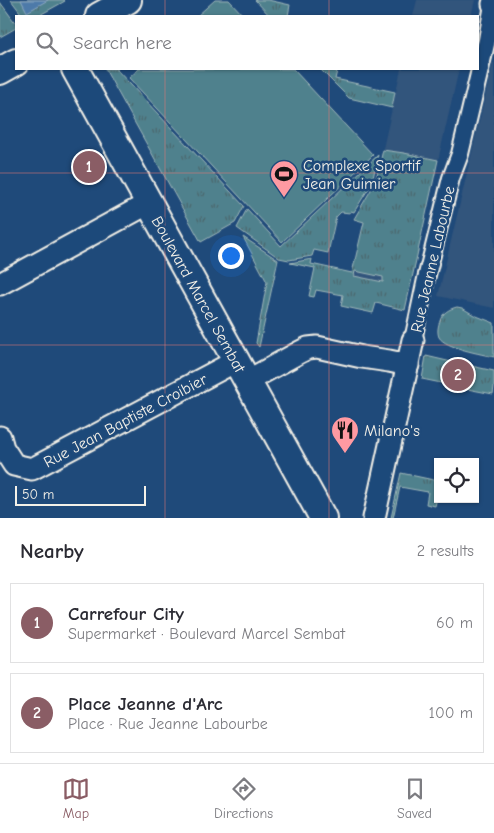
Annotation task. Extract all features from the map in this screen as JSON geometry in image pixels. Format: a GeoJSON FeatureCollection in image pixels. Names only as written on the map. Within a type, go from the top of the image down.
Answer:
{"type":"FeatureCollection","features":[{"type":"Feature","properties":{"kind":"street"},"geometry":{"type":"LineString","coordinates":[[101,15],[128,0]]}},
{"type":"Feature","properties":{"kind":"street","name":"Rue Jeanne Labourbe"},"geometry":{"type":"LineString","coordinates":[[374,518],[426,279],[449,186],[460,154],[494,2]]}},
{"type":"Feature","properties":{"kind":"street"},"geometry":{"type":"LineString","coordinates":[[0,71],[15,63]]}},
{"type":"Feature","properties":{"kind":"street","name":"Boulevard Marcel Sembat"},"geometry":{"type":"LineString","coordinates":[[76,70],[322,518]]}},
{"type":"Feature","properties":{"kind":"street"},"geometry":{"type":"LineString","coordinates":[[0,284],[149,204]]}},
{"type":"Feature","properties":{"kind":"street"},"geometry":{"type":"LineString","coordinates":[[241,371],[308,348],[317,347],[408,365]]}},
{"type":"Feature","properties":{"kind":"street","name":"Rue Jean Baptiste Croibier"},"geometry":{"type":"LineString","coordinates":[[0,437],[14,465],[32,469],[241,371]]}},
{"type":"Feature","properties":{"kind":"shaded area"},"geometry":{"type":"Polygon","coordinates":[[[21,0],[48,0],[27,12],[21,0]]]}},
{"type":"Feature","properties":{"kind":"shaded area"},"geometry":{"type":"Polygon","coordinates":[[[417,0],[475,0],[471,15],[413,15],[417,0]]]}},
{"type":"Feature","properties":{"kind":"shaded area"},"geometry":{"type":"Polygon","coordinates":[[[494,63],[494,308],[438,296],[494,63]]]}},
{"type":"Feature","properties":{"kind":"shaded area"},"geometry":{"type":"Polygon","coordinates":[[[401,70],[459,70],[409,288],[354,276],[401,70]]]}},
{"type":"Feature","properties":{"kind":"green space"},"geometry":{"type":"Polygon","coordinates":[[[11,0],[65,1],[40,15],[22,15],[11,0]]]}},
{"type":"Feature","properties":{"kind":"green space"},"geometry":{"type":"Polygon","coordinates":[[[215,0],[229,0],[243,15],[198,15],[215,0]]]}},
{"type":"Feature","properties":{"kind":"green space"},"geometry":{"type":"Polygon","coordinates":[[[255,0],[268,0],[290,5],[288,15],[269,15],[255,0]]]}},
{"type":"Feature","properties":{"kind":"green space"},"geometry":{"type":"Polygon","coordinates":[[[0,2],[15,23],[15,29],[0,37],[0,2]]]}},
{"type":"Feature","properties":{"kind":"green space"},"geometry":{"type":"Polygon","coordinates":[[[106,70],[117,70],[244,206],[235,223],[201,242],[106,70]]]}},
{"type":"Feature","properties":{"kind":"green space","name":"Complexe Sportif Jean Guimier"},"geometry":{"type":"Polygon","coordinates":[[[138,70],[294,70],[373,155],[282,242],[129,78],[138,70]]]}},
{"type":"Feature","properties":{"kind":"green space"},"geometry":{"type":"Polygon","coordinates":[[[321,70],[337,71],[335,79],[395,92],[392,108],[349,98],[321,70]]]}},
{"type":"Feature","properties":{"kind":"green space"},"geometry":{"type":"Polygon","coordinates":[[[383,150],[438,160],[405,310],[376,303],[373,313],[341,306],[343,295],[316,290],[314,297],[309,296],[315,268],[290,263],[312,259],[311,264],[352,273],[364,222],[354,219],[375,183],[383,150]],[[355,271],[354,276],[383,282],[383,277],[355,271]]]}},
{"type":"Feature","properties":{"kind":"green space"},"geometry":{"type":"Polygon","coordinates":[[[378,155],[372,183],[354,212],[341,212],[336,217],[328,253],[314,250],[312,256],[289,260],[279,258],[237,228],[247,209],[281,246],[378,155]]]}},
{"type":"Feature","properties":{"kind":"green space"},"geometry":{"type":"Polygon","coordinates":[[[243,237],[278,260],[259,347],[256,343],[267,282],[243,237]]]}},
{"type":"Feature","properties":{"kind":"green space"},"geometry":{"type":"Polygon","coordinates":[[[457,307],[494,323],[494,357],[456,347],[439,337],[438,327],[442,316],[449,310],[457,307]]]}},
{"type":"Feature","properties":{"kind":"green space"},"geometry":{"type":"Polygon","coordinates":[[[426,356],[456,363],[451,385],[422,379],[426,356]]]}},
{"type":"Feature","properties":{"kind":"green space"},"geometry":{"type":"Polygon","coordinates":[[[467,365],[494,371],[493,394],[462,388],[467,365]]]}},
{"type":"Feature","properties":{"kind":"green space"},"geometry":{"type":"Polygon","coordinates":[[[401,473],[434,480],[435,506],[426,504],[428,492],[400,487],[393,518],[391,518],[401,473]]]}},
{"type":"Feature","properties":{"kind":"place","name":"Carrefour City"},"geometry":{"type":"Point","coordinates":[89,167]}},
{"type":"Feature","properties":{"kind":"place","name":"Complexe Sportif Jean Guimier"},"geometry":{"type":"Point","coordinates":[284,198]}},
{"type":"Feature","properties":{"kind":"place","name":"Place Jeanne d'Arc"},"geometry":{"type":"Point","coordinates":[458,375]}},
{"type":"Feature","properties":{"kind":"place","name":"Milano's"},"geometry":{"type":"Point","coordinates":[345,454]}}]}
